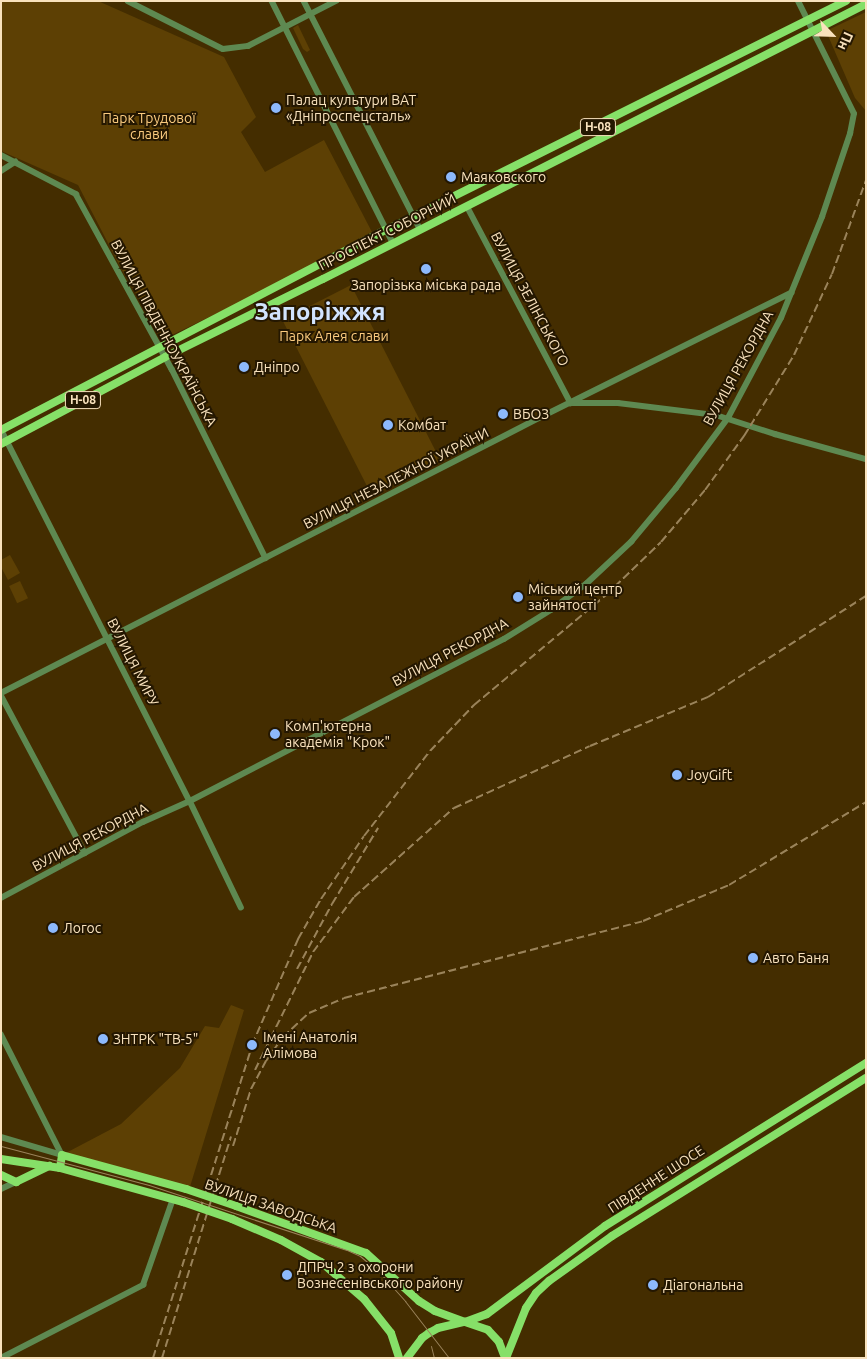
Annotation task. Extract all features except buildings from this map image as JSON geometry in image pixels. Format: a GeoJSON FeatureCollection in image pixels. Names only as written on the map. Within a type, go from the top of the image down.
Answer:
{"type":"FeatureCollection","features":[{"type":"Feature","properties":{"kind":"main road","name":"ПРОСПЕКТ СОБОРНИЙ"},"geometry":{"type":"LineString","coordinates":[[1,430],[386,230],[414,218],[846,1]]}},
{"type":"Feature","properties":{"kind":"main road","name":"ПРОСПЕКТ СОБОРНИЙ"},"geometry":{"type":"LineString","coordinates":[[4,442],[165,357],[866,4]]}},
{"type":"Feature","properties":{"kind":"main road","name":"ПІВДЕННЕ ШОСЕ"},"geometry":{"type":"LineString","coordinates":[[407,1358],[429,1333],[438,1328],[465,1322],[487,1314],[605,1226],[752,1132],[866,1063]]}},
{"type":"Feature","properties":{"kind":"main road","name":"ПІВДЕННЕ ШОСЕ"},"geometry":{"type":"LineString","coordinates":[[505,1358],[526,1308],[542,1287],[612,1236],[866,1078]]}},
{"type":"Feature","properties":{"kind":"main road"},"geometry":{"type":"LineString","coordinates":[[752,1132],[758,1144]]}},
{"type":"Feature","properties":{"kind":"main road"},"geometry":{"type":"LineString","coordinates":[[60,1168],[62,1156]]}},
{"type":"Feature","properties":{"kind":"main road","name":"ВУЛИЦЯ ЗАВОДСЬКА"},"geometry":{"type":"LineString","coordinates":[[62,1156],[186,1189],[366,1254],[419,1301],[435,1311],[488,1330],[499,1342],[505,1358]]}},
{"type":"Feature","properties":{"kind":"main road","name":"ВУЛИЦЯ ЗАВОДСЬКА"},"geometry":{"type":"LineString","coordinates":[[1,1159],[60,1168],[173,1199],[232,1219],[281,1240],[321,1262],[364,1299],[391,1333],[399,1358]]}},
{"type":"Feature","properties":{"kind":"main road"},"geometry":{"type":"LineString","coordinates":[[1,1175],[16,1182],[49,1166]]}},
{"type":"Feature","properties":{"kind":"street"},"geometry":{"type":"LineString","coordinates":[[128,1],[223,49],[248,46],[336,1]]}},
{"type":"Feature","properties":{"kind":"street"},"geometry":{"type":"LineString","coordinates":[[272,1],[393,243]]}},
{"type":"Feature","properties":{"kind":"street"},"geometry":{"type":"LineString","coordinates":[[304,1],[420,230]]}},
{"type":"Feature","properties":{"kind":"street"},"geometry":{"type":"LineString","coordinates":[[791,294],[825,208],[850,134],[854,114],[798,1]]}},
{"type":"Feature","properties":{"kind":"street","name":"ВУЛИЦЯ ПІВДЕННОУКРАЇНСЬКА"},"geometry":{"type":"LineString","coordinates":[[1,156],[76,194],[161,348],[266,558]]}},
{"type":"Feature","properties":{"kind":"street"},"geometry":{"type":"LineString","coordinates":[[1,171],[15,162]]}},
{"type":"Feature","properties":{"kind":"street","name":"ВУЛИЦЯ ЗЕЛІНСЬКОГО"},"geometry":{"type":"LineString","coordinates":[[467,206],[571,403]]}},
{"type":"Feature","properties":{"kind":"street","name":"ВУЛИЦЯ НЕЗАЛЕЖНОЇ УКРАЇНИ"},"geometry":{"type":"LineString","coordinates":[[1,694],[571,403],[791,294]]}},
{"type":"Feature","properties":{"kind":"street","name":"ВУЛИЦЯ РЕКОРДНА"},"geometry":{"type":"LineString","coordinates":[[1,898],[143,822],[190,801],[477,654],[551,610],[586,584],[631,542],[676,488],[728,418],[781,318],[791,294]]}},
{"type":"Feature","properties":{"kind":"street"},"geometry":{"type":"LineString","coordinates":[[571,403],[618,403],[728,418],[775,434],[866,458]]}},
{"type":"Feature","properties":{"kind":"street","name":"ВУЛИЦЯ МИРУ"},"geometry":{"type":"LineString","coordinates":[[1,430],[4,442],[108,640],[190,801],[241,907]]}},
{"type":"Feature","properties":{"kind":"street"},"geometry":{"type":"LineString","coordinates":[[1,694],[85,853]]}},
{"type":"Feature","properties":{"kind":"street"},"geometry":{"type":"LineString","coordinates":[[1,1034],[62,1156]]}},
{"type":"Feature","properties":{"kind":"street"},"geometry":{"type":"LineString","coordinates":[[1,1137],[62,1156]]}},
{"type":"Feature","properties":{"kind":"street"},"geometry":{"type":"LineString","coordinates":[[1,1189],[16,1182]]}},
{"type":"Feature","properties":{"kind":"street"},"geometry":{"type":"LineString","coordinates":[[2,1358],[143,1285],[173,1199]]}},
{"type":"Feature","properties":{"kind":"green space","name":"Парк Трудової слави"},"geometry":{"type":"Polygon","coordinates":[[[1,1],[98,1],[224,57],[256,117],[241,132],[265,172],[324,140],[373,234],[301,273],[174,334],[162,336],[123,272],[78,185],[1,151],[1,1]]]}},
{"type":"Feature","properties":{"kind":"green space"},"geometry":{"type":"Polygon","coordinates":[[[866,12],[866,111],[855,98],[826,31],[866,12]]]}},
{"type":"Feature","properties":{"kind":"green space"},"geometry":{"type":"Polygon","coordinates":[[[298,25],[310,50],[307,52],[303,49],[293,28],[298,25]]]}},
{"type":"Feature","properties":{"kind":"green space","name":"Парк Алея слави"},"geometry":{"type":"Polygon","coordinates":[[[351,285],[440,461],[372,495],[282,320],[351,285]]]}},
{"type":"Feature","properties":{"kind":"green space"},"geometry":{"type":"Polygon","coordinates":[[[10,555],[20,573],[8,580],[1,567],[1,560],[10,555]]]}},
{"type":"Feature","properties":{"kind":"green space"},"geometry":{"type":"Polygon","coordinates":[[[20,581],[28,598],[17,603],[9,586],[20,581]]]}},
{"type":"Feature","properties":{"kind":"green space"},"geometry":{"type":"Polygon","coordinates":[[[231,1005],[244,1010],[189,1190],[62,1155],[121,1124],[180,1068],[205,1026],[219,1028],[231,1005]]]}},
{"type":"Feature","properties":{"kind":"tram line"},"geometry":{"type":"LineString","coordinates":[[1,1146],[149,1185],[347,1250],[360,1256],[380,1273],[405,1301],[449,1358]]}},
{"type":"Feature","properties":{"kind":"tram line"},"geometry":{"type":"LineString","coordinates":[[431,1346],[434,1358]]}},
{"type":"Feature","properties":{"kind":"railway"},"geometry":{"type":"LineString","coordinates":[[153,1358],[252,1045],[298,939],[321,899],[364,836],[430,751],[474,705],[606,595],[661,542],[705,490],[744,436],[794,355],[832,274],[866,180]]}},
{"type":"Feature","properties":{"kind":"railway"},"geometry":{"type":"LineString","coordinates":[[255,1070],[313,952],[354,897],[454,808],[590,746],[708,697],[866,596]]}},
{"type":"Feature","properties":{"kind":"railway"},"geometry":{"type":"LineString","coordinates":[[233,1146],[251,1089],[266,1061],[283,1037],[309,1013],[344,998],[643,921],[729,885],[866,802]]}},
{"type":"Feature","properties":{"kind":"railway"},"geometry":{"type":"LineString","coordinates":[[297,969],[332,904],[378,828]]}},
{"type":"Feature","properties":{"kind":"railway"},"geometry":{"type":"LineString","coordinates":[[162,1358],[231,1136]]}},
{"type":"Feature","properties":{"kind":"place","name":"Палац культури ВАТ «Дніпроспецсталь»"},"geometry":{"type":"Point","coordinates":[276,108]}},
{"type":"Feature","properties":{"kind":"place","name":"Маяковского"},"geometry":{"type":"Point","coordinates":[451,177]}},
{"type":"Feature","properties":{"kind":"place","name":"Запорізька міська рада"},"geometry":{"type":"Point","coordinates":[426,269]}},
{"type":"Feature","properties":{"kind":"place","name":"Дніпро"},"geometry":{"type":"Point","coordinates":[244,367]}},
{"type":"Feature","properties":{"kind":"place","name":"ВБОЗ"},"geometry":{"type":"Point","coordinates":[503,414]}},
{"type":"Feature","properties":{"kind":"place","name":"Комбат"},"geometry":{"type":"Point","coordinates":[388,425]}},
{"type":"Feature","properties":{"kind":"place","name":"Міський центр зайнятості"},"geometry":{"type":"Point","coordinates":[518,597]}},
{"type":"Feature","properties":{"kind":"place","name":"Комп'ютерна академія \"Крок\""},"geometry":{"type":"Point","coordinates":[275,734]}},
{"type":"Feature","properties":{"kind":"place","name":"JoyGift"},"geometry":{"type":"Point","coordinates":[677,775]}},
{"type":"Feature","properties":{"kind":"place","name":"Логос"},"geometry":{"type":"Point","coordinates":[53,928]}},
{"type":"Feature","properties":{"kind":"place","name":"Авто Баня"},"geometry":{"type":"Point","coordinates":[753,958]}},
{"type":"Feature","properties":{"kind":"place","name":"ЗНТРК \"ТВ-5\""},"geometry":{"type":"Point","coordinates":[103,1039]}},
{"type":"Feature","properties":{"kind":"place","name":"Імені Анатолія Алімова"},"geometry":{"type":"Point","coordinates":[252,1045]}},
{"type":"Feature","properties":{"kind":"place","name":"ДПРЧ 2 з охорони Вознесенівського району"},"geometry":{"type":"Point","coordinates":[287,1275]}},
{"type":"Feature","properties":{"kind":"place","name":"Діагональна"},"geometry":{"type":"Point","coordinates":[653,1285]}},
{"type":"Feature","properties":{"kind":"district","name":"Запоріжжя"},"geometry":{"type":"Point","coordinates":[320,312]}}]}
